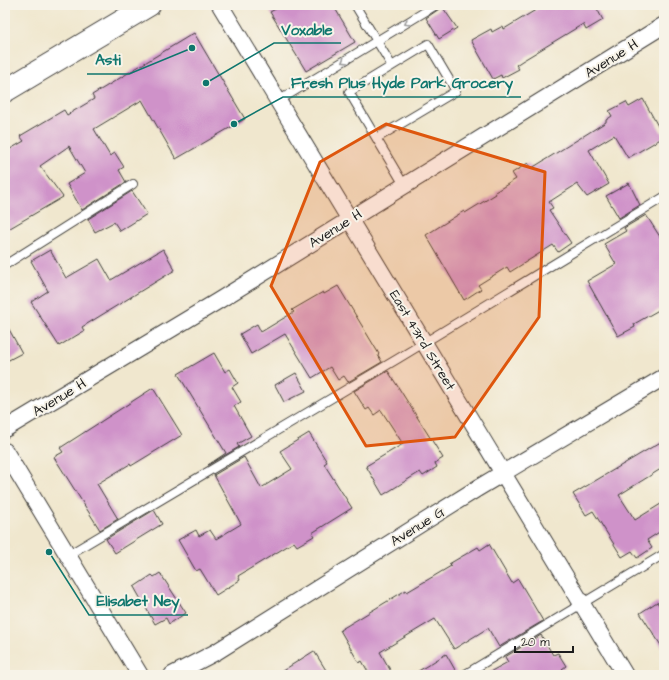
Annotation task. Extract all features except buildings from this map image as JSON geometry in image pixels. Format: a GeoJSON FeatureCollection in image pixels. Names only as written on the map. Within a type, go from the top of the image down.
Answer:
{"type":"FeatureCollection","features":[{"type":"Feature","properties":{"kind":"street"},"geometry":{"type":"LineString","coordinates":[[5,91],[149,5]]}},
{"type":"Feature","properties":{"kind":"street","name":"East 43rd Street"},"geometry":{"type":"LineString","coordinates":[[220,5],[625,675]]}},
{"type":"Feature","properties":{"kind":"street","name":"Avenue H"},"geometry":{"type":"LineString","coordinates":[[5,429],[350,219],[664,25]]}},
{"type":"Feature","properties":{"kind":"street","name":"Avenue G"},"geometry":{"type":"LineString","coordinates":[[172,675],[216,652],[503,473],[664,377]]}},
{"type":"Feature","properties":{"kind":"street"},"geometry":{"type":"LineString","coordinates":[[5,451],[140,675]]}},
{"type":"Feature","properties":{"kind":"lane"},"geometry":{"type":"LineString","coordinates":[[355,5],[392,66]]}},
{"type":"Feature","properties":{"kind":"lane"},"geometry":{"type":"LineString","coordinates":[[278,101],[436,5]]}},
{"type":"Feature","properties":{"kind":"lane"},"geometry":{"type":"LineString","coordinates":[[377,138],[456,91],[428,44],[348,92],[404,185]]}},
{"type":"Feature","properties":{"kind":"lane"},"geometry":{"type":"LineString","coordinates":[[5,265],[133,184]]}},
{"type":"Feature","properties":{"kind":"lane"},"geometry":{"type":"LineString","coordinates":[[68,555],[664,197]]}},
{"type":"Feature","properties":{"kind":"lane"},"geometry":{"type":"LineString","coordinates":[[464,675],[664,554]]}},
{"type":"Feature","properties":{"kind":"highlighted area"},"geometry":{"type":"Polygon","coordinates":[[[386,124],[545,172],[539,317],[455,437],[366,446],[271,286],[320,162],[386,124]]]}},
{"type":"Feature","properties":{"kind":"place","name":"Asti"},"geometry":{"type":"Point","coordinates":[192,48]}},
{"type":"Feature","properties":{"kind":"place","name":"Voxable"},"geometry":{"type":"Point","coordinates":[206,83]}},
{"type":"Feature","properties":{"kind":"place","name":"Fresh Plus Hyde Park Grocery"},"geometry":{"type":"Point","coordinates":[234,124]}},
{"type":"Feature","properties":{"kind":"place","name":"Elisabet Ney"},"geometry":{"type":"Point","coordinates":[49,552]}}]}
